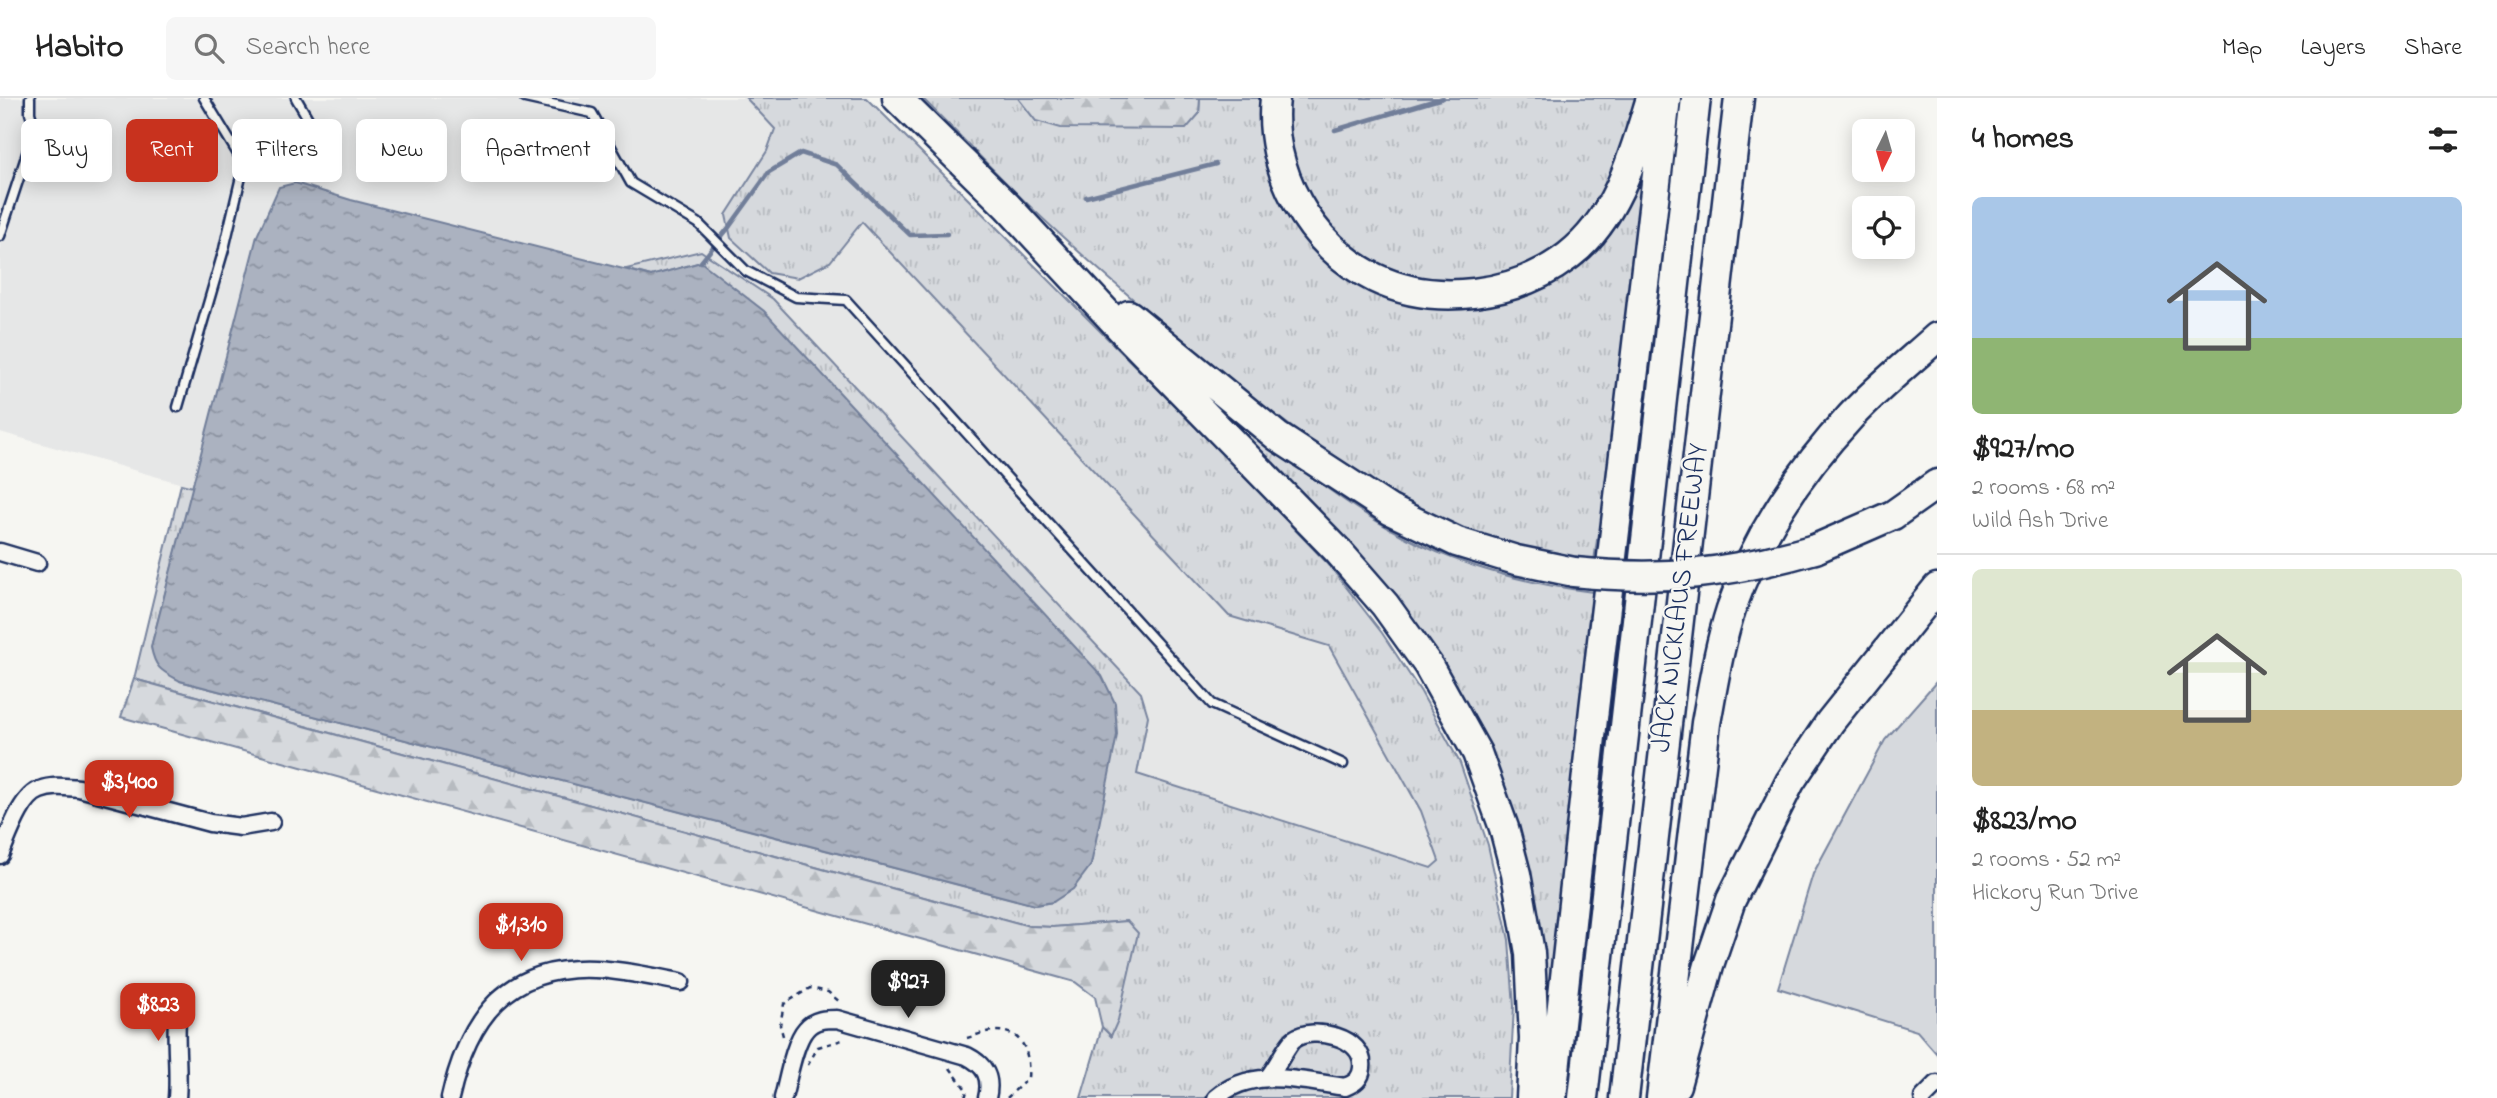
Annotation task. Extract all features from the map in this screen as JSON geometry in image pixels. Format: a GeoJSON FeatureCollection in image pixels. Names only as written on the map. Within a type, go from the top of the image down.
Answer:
{"type":"FeatureCollection","features":[{"type":"Feature","properties":{"kind":"highway"},"geometry":{"type":"LineString","coordinates":[[897,98],[1007,206],[1134,319],[1278,437],[1336,477],[1391,510],[1457,542],[1516,561],[1574,572],[1625,577],[1667,577],[1764,564],[1815,549],[1893,515],[1937,484]]}},
{"type":"Feature","properties":{"kind":"highway"},"geometry":{"type":"LineString","coordinates":[[1275,98],[1273,114],[1277,152],[1294,197],[1312,227],[1339,254],[1375,278],[1405,288],[1441,295],[1511,286],[1542,273],[1569,255],[1606,214],[1622,182],[1651,98]]}},
{"type":"Feature","properties":{"kind":"highway"},"geometry":{"type":"LineString","coordinates":[[1552,1098],[1594,709],[1666,98]]}},
{"type":"Feature","properties":{"kind":"highway","name":"JACK NICKLAUS FREEWAY"},"geometry":{"type":"LineString","coordinates":[[1583,1098],[1696,98]]}},
{"type":"Feature","properties":{"kind":"highway","name":"JACK NICKLAUS FREEWAY"},"geometry":{"type":"LineString","coordinates":[[1624,1098],[1739,98]]}},
{"type":"Feature","properties":{"kind":"highway"},"geometry":{"type":"LineString","coordinates":[[1007,206],[1126,335],[1338,551],[1385,605],[1428,665],[1477,753],[1504,828],[1516,874],[1530,953],[1534,1039],[1531,1098]]}},
{"type":"Feature","properties":{"kind":"highway"},"geometry":{"type":"LineString","coordinates":[[1661,1098],[1706,723],[1717,663],[1731,610],[1766,531],[1816,456],[1853,414],[1937,337]]}},
{"type":"Feature","properties":{"kind":"highway"},"geometry":{"type":"LineString","coordinates":[[1672,1098],[1709,965],[1731,900],[1771,818],[1790,782],[1830,722],[1937,588]]}},
{"type":"Feature","properties":{"kind":"street"},"geometry":{"type":"LineString","coordinates":[[0,552],[37,562]]}},
{"type":"Feature","properties":{"kind":"street"},"geometry":{"type":"LineString","coordinates":[[0,855],[27,799],[37,790],[56,786],[79,788],[210,823],[241,827],[271,822]]}},
{"type":"Feature","properties":{"kind":"street"},"geometry":{"type":"LineString","coordinates":[[450,1098],[465,1049],[478,1022],[497,1000],[526,982],[548,974],[583,969],[616,971],[681,982]]}},
{"type":"Feature","properties":{"kind":"street"},"geometry":{"type":"LineString","coordinates":[[177,1098],[179,1072],[176,1013],[181,995]]}},
{"type":"Feature","properties":{"kind":"street"},"geometry":{"type":"LineString","coordinates":[[783,1098],[806,1029],[816,1021],[837,1019],[967,1056],[979,1062],[986,1070],[989,1082],[987,1098]]}},
{"type":"Feature","properties":{"kind":"street"},"geometry":{"type":"LineString","coordinates":[[1216,1098],[1227,1088],[1269,1076],[1345,1087],[1355,1083],[1362,1074],[1364,1058],[1357,1047],[1343,1039],[1305,1034],[1292,1041],[1269,1076]]}},
{"type":"Feature","properties":{"kind":"street"},"geometry":{"type":"LineString","coordinates":[[1923,1098],[1937,1084]]}},
{"type":"Feature","properties":{"kind":"lane"},"geometry":{"type":"LineString","coordinates":[[0,236],[35,129],[30,113],[30,98]]}},
{"type":"Feature","properties":{"kind":"lane"},"geometry":{"type":"LineString","coordinates":[[178,407],[224,249],[244,164],[204,98]]}},
{"type":"Feature","properties":{"kind":"lane"},"geometry":{"type":"LineString","coordinates":[[296,98],[308,119]]}},
{"type":"Feature","properties":{"kind":"lane"},"geometry":{"type":"LineString","coordinates":[[525,98],[592,113],[631,183],[698,223],[746,271],[796,297],[846,300],[1212,704],[1343,764]]}},
{"type":"Feature","properties":{"kind":"path"},"geometry":{"type":"LineString","coordinates":[[807,1067],[818,1047],[845,1039],[856,1042]]}},
{"type":"Feature","properties":{"kind":"path"},"geometry":{"type":"LineString","coordinates":[[940,1066],[952,1069],[967,1091],[965,1098]]}},
{"type":"Feature","properties":{"kind":"shaded area"},"geometry":{"type":"Polygon","coordinates":[[[0,98],[746,98],[775,129],[767,151],[830,262],[862,222],[1229,616],[1329,646],[1421,811],[1439,862],[1431,868],[1136,773],[1148,716],[701,251],[626,269],[351,200],[295,183],[257,236],[193,487],[0,432],[0,98]]]}},
{"type":"Feature","properties":{"kind":"green space"},"geometry":{"type":"Polygon","coordinates":[[[746,98],[867,98],[1214,445],[1328,564],[1382,633],[1421,692],[1460,763],[1488,845],[1509,940],[1514,1006],[1509,1098],[1081,1098],[1102,1027],[1111,1036],[1127,921],[1053,927],[1029,926],[134,679],[181,484],[193,487],[151,647],[180,681],[1035,905],[1053,902],[701,262],[651,276],[626,269],[701,251],[773,299],[1141,693],[1148,716],[1137,774],[1431,868],[1439,861],[1421,811],[1329,646],[1229,616],[862,222],[830,262],[798,278],[769,273],[731,238],[726,215],[767,151],[775,129],[746,98]]]}},
{"type":"Feature","properties":{"kind":"green space"},"geometry":{"type":"Polygon","coordinates":[[[922,98],[1018,98],[1036,121],[1199,114],[1200,98],[1267,98],[1268,141],[1368,283],[1546,279],[1637,164],[1647,165],[1603,540],[1597,540],[1594,561],[1542,554],[1491,539],[1443,520],[1350,468],[1305,437],[1201,356],[1095,266],[1020,197],[922,98]]]}},
{"type":"Feature","properties":{"kind":"green space"},"geometry":{"type":"Polygon","coordinates":[[[1018,98],[1200,98],[1199,114],[1186,129],[1061,128],[1036,121],[1018,98]]]}},
{"type":"Feature","properties":{"kind":"green space"},"geometry":{"type":"Polygon","coordinates":[[[1285,98],[1637,98],[1620,157],[1596,214],[1544,261],[1489,282],[1417,281],[1352,252],[1327,228],[1288,156],[1285,98]]]}},
{"type":"Feature","properties":{"kind":"green space"},"geometry":{"type":"Polygon","coordinates":[[[1251,432],[1367,515],[1429,549],[1498,573],[1593,592],[1588,626],[1592,626],[1549,1012],[1539,1012],[1487,760],[1299,493],[1246,436],[1251,432]]]}},
{"type":"Feature","properties":{"kind":"green space"},"geometry":{"type":"Polygon","coordinates":[[[134,679],[1029,926],[1053,927],[1127,921],[1138,933],[1118,1020],[1111,1036],[1102,1027],[1095,997],[1075,982],[121,717],[134,679]]]}},
{"type":"Feature","properties":{"kind":"green space"},"geometry":{"type":"Polygon","coordinates":[[[1937,681],[1937,1054],[1917,1031],[1778,988],[1813,874],[1885,740],[1937,681]]]}},
{"type":"Feature","properties":{"kind":"water"},"geometry":{"type":"Polygon","coordinates":[[[295,183],[351,200],[651,276],[701,262],[764,311],[1102,676],[1115,703],[1117,735],[1091,865],[1073,889],[1053,902],[1035,905],[180,681],[160,669],[151,647],[257,236],[279,187],[295,183]]]}},
{"type":"Feature","properties":{"kind":"waterway"},"geometry":{"type":"LineString","coordinates":[[1335,130],[1443,98]]}},
{"type":"Feature","properties":{"kind":"waterway"},"geometry":{"type":"LineString","coordinates":[[701,262],[769,172],[801,153],[837,165],[910,235],[947,234]]}},
{"type":"Feature","properties":{"kind":"waterway"},"geometry":{"type":"LineString","coordinates":[[1086,197],[1216,164]]}}]}
